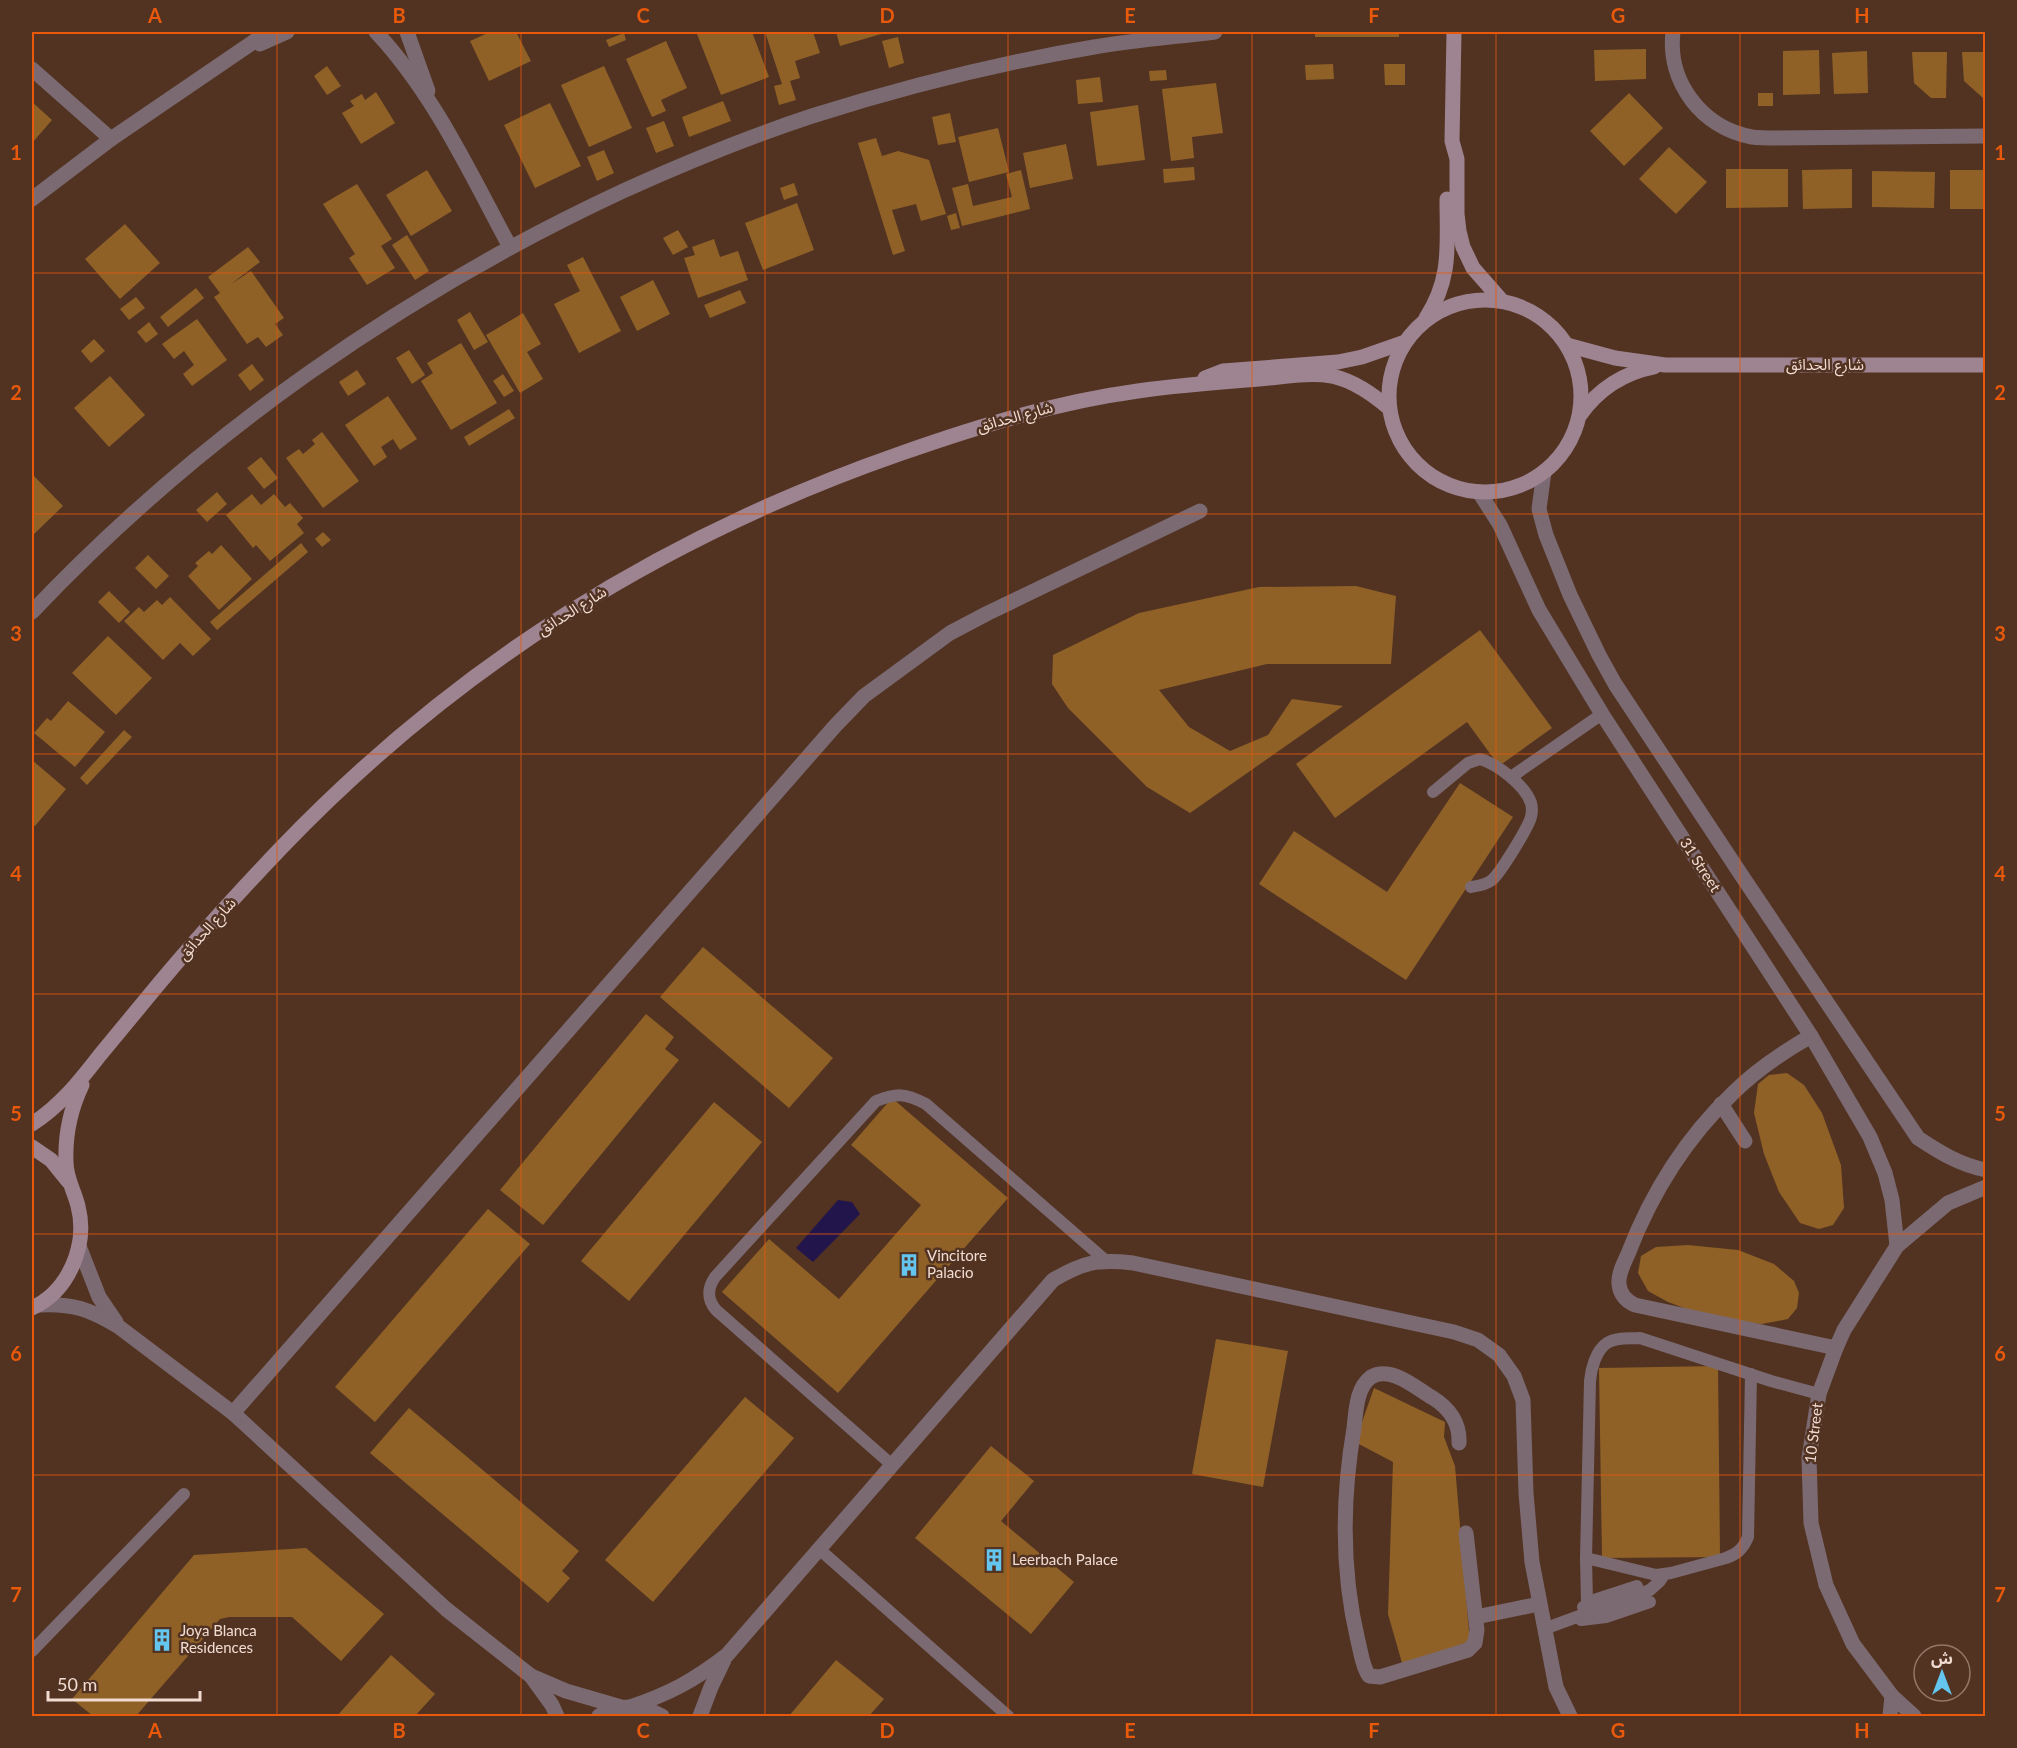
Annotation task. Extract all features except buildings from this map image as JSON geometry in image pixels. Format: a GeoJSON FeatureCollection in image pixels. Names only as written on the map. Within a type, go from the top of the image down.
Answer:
{"type":"FeatureCollection","features":[{"type":"Feature","properties":{"kind":"street"},"geometry":{"type":"LineString","coordinates":[[32,198],[111,139],[268,32]]}},
{"type":"Feature","properties":{"kind":"street"},"geometry":{"type":"LineString","coordinates":[[238,54],[287,32]]}},
{"type":"Feature","properties":{"kind":"street"},"geometry":{"type":"LineString","coordinates":[[376,32],[404,65],[437,113],[510,247]]}},
{"type":"Feature","properties":{"kind":"street"},"geometry":{"type":"LineString","coordinates":[[407,32],[437,113]]}},
{"type":"Feature","properties":{"kind":"street"},"geometry":{"type":"LineString","coordinates":[[32,612],[135,510],[210,447],[291,385],[438,288],[510,247],[583,210],[734,144],[811,116],[905,89],[999,66],[1095,47],[1215,32]]}},
{"type":"Feature","properties":{"kind":"street"},"geometry":{"type":"LineString","coordinates":[[1454,32],[1452,141],[1457,159],[1457,214],[1463,247],[1473,268],[1502,301]]}},
{"type":"Feature","properties":{"kind":"street"},"geometry":{"type":"LineString","coordinates":[[1673,32],[1675,66],[1683,87],[1695,105],[1712,120],[1731,131],[1753,137],[1776,138],[1986,136]]}},
{"type":"Feature","properties":{"kind":"street"},"geometry":{"type":"LineString","coordinates":[[32,69],[111,139]]}},
{"type":"Feature","properties":{"kind":"street"},"geometry":{"type":"LineString","coordinates":[[1426,319],[1440,310],[1464,302],[1502,301],[1537,314],[1567,345],[1580,380],[1582,398],[1579,416],[1573,436],[1565,450],[1544,472],[1509,489],[1479,492],[1461,489],[1443,483],[1427,473],[1402,446],[1393,427],[1388,390],[1390,373],[1405,342],[1426,319],[1439,296],[1446,273],[1447,154],[1452,141]]}},
{"type":"Feature","properties":{"kind":"street"},"geometry":{"type":"LineString","coordinates":[[1197,383],[1210,375],[1223,371],[1338,362],[1362,357],[1405,342]]}},
{"type":"Feature","properties":{"kind":"street"},"geometry":{"type":"LineString","coordinates":[[1567,345],[1615,358],[1665,365]]}},
{"type":"Feature","properties":{"kind":"street"},"geometry":{"type":"LineString","coordinates":[[1579,416],[1598,394],[1623,377],[1651,367],[1665,365]]}},
{"type":"Feature","properties":{"kind":"street","name":"شارع الحدائق"},"geometry":{"type":"LineString","coordinates":[[1665,365],[1986,365]]}},
{"type":"Feature","properties":{"kind":"street"},"geometry":{"type":"LineString","coordinates":[[1197,383],[1310,375],[1330,376],[1363,388],[1389,408]]}},
{"type":"Feature","properties":{"kind":"street","name":"شارع الحدائق"},"geometry":{"type":"LineString","coordinates":[[32,1124],[64,1099],[159,983],[220,914],[351,778],[455,691],[521,643],[591,598],[703,536],[775,502],[854,470],[963,431],[1030,412],[1128,392],[1197,383]]}},
{"type":"Feature","properties":{"kind":"street","name":"31 Street"},"geometry":{"type":"LineString","coordinates":[[1544,472],[1539,509],[1546,535],[1570,595],[1615,684],[1918,1138],[1941,1153],[1970,1167],[1986,1170]]}},
{"type":"Feature","properties":{"kind":"street","name":"31 Street"},"geometry":{"type":"LineString","coordinates":[[1479,492],[1500,525],[1539,610],[1602,714],[1811,1036],[1870,1137],[1885,1173],[1892,1200],[1897,1246]]}},
{"type":"Feature","properties":{"kind":"street"},"geometry":{"type":"LineString","coordinates":[[232,1413],[819,743],[864,696],[959,628],[1200,511]]}},
{"type":"Feature","properties":{"kind":"street"},"geometry":{"type":"LineString","coordinates":[[1811,1036],[1755,1072],[1721,1104],[1693,1137],[1660,1187],[1641,1222],[1618,1282],[1623,1296],[1635,1305],[1836,1348]]}},
{"type":"Feature","properties":{"kind":"street"},"geometry":{"type":"LineString","coordinates":[[35,1306],[52,1294],[65,1280],[74,1264],[79,1246],[81,1226],[78,1205],[68,1181],[66,1163],[69,1125],[88,1071]]}},
{"type":"Feature","properties":{"kind":"street"},"geometry":{"type":"LineString","coordinates":[[1721,1104],[1745,1142]]}},
{"type":"Feature","properties":{"kind":"street"},"geometry":{"type":"LineString","coordinates":[[32,1147],[51,1160],[68,1181]]}},
{"type":"Feature","properties":{"kind":"street","name":"10 Street"},"geometry":{"type":"LineString","coordinates":[[1914,1716],[1892,1696],[1853,1644],[1826,1585],[1811,1523],[1809,1458],[1819,1394],[1836,1348],[1844,1330],[1897,1246],[1948,1203],[1986,1187]]}},
{"type":"Feature","properties":{"kind":"street"},"geometry":{"type":"LineString","coordinates":[[79,1246],[99,1297],[119,1327]]}},
{"type":"Feature","properties":{"kind":"street"},"geometry":{"type":"LineString","coordinates":[[599,1716],[665,1695],[698,1677],[727,1655],[1053,1280],[1077,1266],[1105,1260],[1133,1263],[1454,1332],[1478,1341],[1499,1355],[1514,1376],[1523,1400],[1526,1425],[1526,1493],[1532,1562],[1556,1687],[1566,1715]]}},
{"type":"Feature","properties":{"kind":"street"},"geometry":{"type":"LineString","coordinates":[[35,1306],[59,1303],[79,1306],[119,1327],[232,1413],[446,1609],[531,1676],[566,1691],[626,1707],[651,1710],[662,1716]]}},
{"type":"Feature","properties":{"kind":"street"},"geometry":{"type":"LineString","coordinates":[[1459,1443],[1455,1420],[1438,1402],[1395,1375],[1378,1374],[1365,1383],[1359,1398],[1345,1492],[1344,1539],[1348,1586],[1365,1669],[1369,1676],[1380,1677],[1468,1650],[1475,1643],[1477,1639],[1476,1617],[1466,1533]]}},
{"type":"Feature","properties":{"kind":"street"},"geometry":{"type":"LineString","coordinates":[[1476,1617],[1539,1604]]}},
{"type":"Feature","properties":{"kind":"street"},"geometry":{"type":"LineString","coordinates":[[699,1716],[727,1655]]}},
{"type":"Feature","properties":{"kind":"street"},"geometry":{"type":"LineString","coordinates":[[531,1676],[552,1705],[557,1716]]}},
{"type":"Feature","properties":{"kind":"street"},"geometry":{"type":"LineString","coordinates":[[1890,1716],[1892,1696]]}},
{"type":"Feature","properties":{"kind":"lane"},"geometry":{"type":"LineString","coordinates":[[1512,777],[1602,714]]}},
{"type":"Feature","properties":{"kind":"lane"},"geometry":{"type":"LineString","coordinates":[[1432,792],[1473,760],[1480,759],[1512,777],[1527,794],[1532,805],[1531,816],[1498,873],[1491,882],[1471,887]]}},
{"type":"Feature","properties":{"kind":"lane"},"geometry":{"type":"LineString","coordinates":[[892,1465],[716,1310],[710,1303],[708,1294],[715,1277],[876,1101],[892,1095],[910,1096],[926,1104],[1105,1260]]}},
{"type":"Feature","properties":{"kind":"lane"},"geometry":{"type":"LineString","coordinates":[[1587,1603],[1591,1365],[1605,1344],[1640,1338],[1819,1394]]}},
{"type":"Feature","properties":{"kind":"lane"},"geometry":{"type":"LineString","coordinates":[[1586,1558],[1648,1574],[1664,1575],[1736,1554],[1743,1547],[1748,1538],[1750,1374]]}},
{"type":"Feature","properties":{"kind":"lane"},"geometry":{"type":"LineString","coordinates":[[32,1651],[184,1494]]}},
{"type":"Feature","properties":{"kind":"lane"},"geometry":{"type":"LineString","coordinates":[[819,1549],[1008,1716]]}},
{"type":"Feature","properties":{"kind":"lane"},"geometry":{"type":"LineString","coordinates":[[1544,1629],[1650,1590],[1664,1575]]}},
{"type":"Feature","properties":{"kind":"lane"},"geometry":{"type":"LineString","coordinates":[[1568,1620],[1587,1603],[1637,1586]]}},
{"type":"Feature","properties":{"kind":"lane"},"geometry":{"type":"LineString","coordinates":[[1568,1620],[1606,1617],[1650,1602]]}},
{"type":"Feature","properties":{"kind":"shaded area"},"geometry":{"type":"Polygon","coordinates":[[[838,1200],[852,1202],[860,1214],[813,1262],[796,1248],[838,1200]]]}},
{"type":"Feature","properties":{"kind":"place","name":"Vincitore Palacio"},"geometry":{"type":"Point","coordinates":[909,1265]}},
{"type":"Feature","properties":{"kind":"place","name":"Leerbach Palace"},"geometry":{"type":"Point","coordinates":[994,1560]}},
{"type":"Feature","properties":{"kind":"place","name":"Joya Blanca Residences"},"geometry":{"type":"Point","coordinates":[162,1640]}}]}
